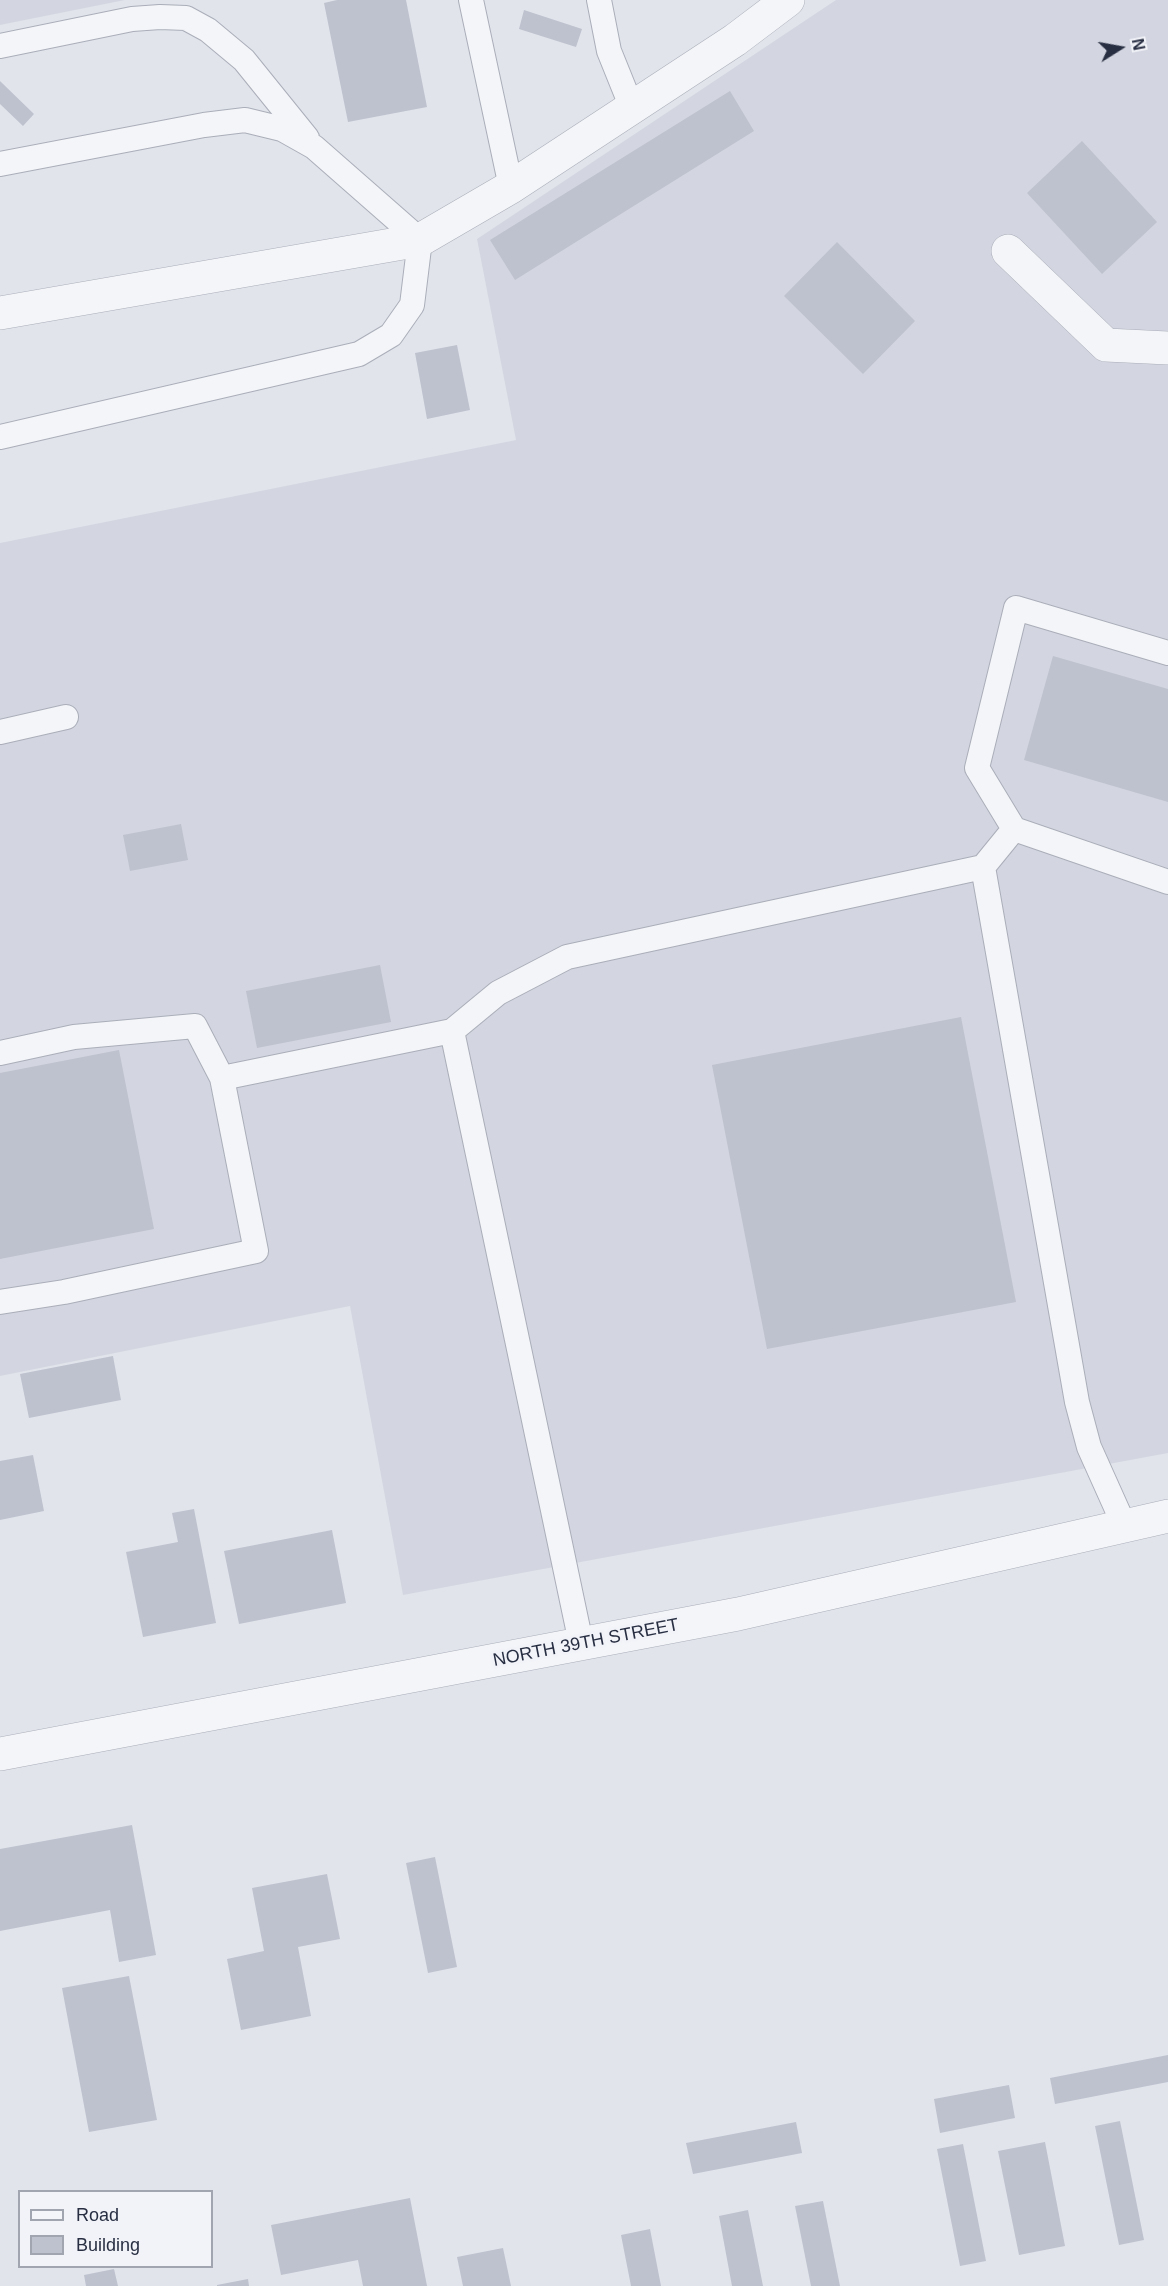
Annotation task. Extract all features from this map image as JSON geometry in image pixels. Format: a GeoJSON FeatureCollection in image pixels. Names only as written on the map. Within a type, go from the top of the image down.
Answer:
{"type":"FeatureCollection","features":[{"type":"Feature","properties":{"kind":"street"},"geometry":{"type":"LineString","coordinates":[[0,313],[420,240],[511,188],[632,108],[771,6]]}},
{"type":"Feature","properties":{"kind":"street"},"geometry":{"type":"LineString","coordinates":[[1008,251],[1106,345],[1168,348]]}},
{"type":"Feature","properties":{"kind":"street","name":"NORTH 39TH STREET"},"geometry":{"type":"LineString","coordinates":[[0,1754],[738,1614],[1168,1516]]}},
{"type":"Feature","properties":{"kind":"lane"},"geometry":{"type":"LineString","coordinates":[[471,0],[511,188]]}},
{"type":"Feature","properties":{"kind":"lane"},"geometry":{"type":"LineString","coordinates":[[599,0],[609,51],[632,108]]}},
{"type":"Feature","properties":{"kind":"lane"},"geometry":{"type":"LineString","coordinates":[[0,46],[132,19],[160,16],[186,18],[208,30],[244,60],[314,147],[420,240],[412,304],[391,335],[360,354],[0,437]]}},
{"type":"Feature","properties":{"kind":"lane"},"geometry":{"type":"LineString","coordinates":[[0,164],[204,125],[245,120],[282,129],[314,147]]}},
{"type":"Feature","properties":{"kind":"lane"},"geometry":{"type":"LineString","coordinates":[[1168,653],[1016,608],[977,768],[1014,829],[1168,882]]}},
{"type":"Feature","properties":{"kind":"lane"},"geometry":{"type":"LineString","coordinates":[[0,732],[66,717]]}},
{"type":"Feature","properties":{"kind":"lane"},"geometry":{"type":"LineString","coordinates":[[222,1078],[452,1031],[498,993],[567,957],[983,867],[1014,829]]}},
{"type":"Feature","properties":{"kind":"lane"},"geometry":{"type":"LineString","coordinates":[[983,867],[1077,1402],[1089,1447],[1124,1525]]}},
{"type":"Feature","properties":{"kind":"lane"},"geometry":{"type":"LineString","coordinates":[[0,1053],[74,1037],[195,1026],[222,1078],[256,1251],[64,1292],[0,1302]]}},
{"type":"Feature","properties":{"kind":"lane"},"geometry":{"type":"LineString","coordinates":[[452,1031],[581,1643]]}},
{"type":"Feature","properties":{"kind":"shaded area"},"geometry":{"type":"Polygon","coordinates":[[[0,0],[125,0],[0,25],[0,0]]]}},
{"type":"Feature","properties":{"kind":"shaded area"},"geometry":{"type":"Polygon","coordinates":[[[836,0],[1168,0],[1168,1453],[403,1595],[350,1306],[0,1376],[0,543],[516,440],[477,239],[836,0]]]}},
{"type":"Feature","properties":{"kind":"building"},"geometry":{"type":"Polygon","coordinates":[[[337,0],[406,0],[427,107],[348,122],[324,3],[337,0]]]}},
{"type":"Feature","properties":{"kind":"building"},"geometry":{"type":"Polygon","coordinates":[[[524,10],[582,29],[576,47],[519,29],[524,10]]]}},
{"type":"Feature","properties":{"kind":"building"},"geometry":{"type":"Polygon","coordinates":[[[0,81],[34,114],[23,126],[0,104],[0,81]]]}},
{"type":"Feature","properties":{"kind":"building"},"geometry":{"type":"Polygon","coordinates":[[[730,91],[754,131],[515,280],[490,240],[730,91]]]}},
{"type":"Feature","properties":{"kind":"building"},"geometry":{"type":"Polygon","coordinates":[[[1082,141],[1157,222],[1102,274],[1027,193],[1082,141]]]}},
{"type":"Feature","properties":{"kind":"building"},"geometry":{"type":"Polygon","coordinates":[[[837,242],[915,321],[863,374],[784,296],[837,242]]]}},
{"type":"Feature","properties":{"kind":"building"},"geometry":{"type":"Polygon","coordinates":[[[457,345],[470,410],[427,419],[415,353],[457,345]]]}},
{"type":"Feature","properties":{"kind":"building"},"geometry":{"type":"Polygon","coordinates":[[[1053,656],[1168,689],[1168,802],[1024,760],[1053,656]]]}},
{"type":"Feature","properties":{"kind":"building"},"geometry":{"type":"Polygon","coordinates":[[[181,824],[188,860],[130,871],[123,835],[181,824]]]}},
{"type":"Feature","properties":{"kind":"building"},"geometry":{"type":"Polygon","coordinates":[[[380,965],[391,1022],[257,1048],[246,991],[380,965]]]}},
{"type":"Feature","properties":{"kind":"building"},"geometry":{"type":"Polygon","coordinates":[[[961,1017],[1016,1302],[767,1349],[712,1065],[961,1017]]]}},
{"type":"Feature","properties":{"kind":"building"},"geometry":{"type":"Polygon","coordinates":[[[119,1050],[154,1229],[0,1259],[0,1073],[119,1050]]]}},
{"type":"Feature","properties":{"kind":"building"},"geometry":{"type":"Polygon","coordinates":[[[113,1356],[121,1400],[29,1418],[20,1374],[113,1356]]]}},
{"type":"Feature","properties":{"kind":"building"},"geometry":{"type":"Polygon","coordinates":[[[33,1455],[44,1511],[0,1520],[0,1461],[33,1455]]]}},
{"type":"Feature","properties":{"kind":"building"},"geometry":{"type":"Polygon","coordinates":[[[194,1509],[216,1623],[143,1637],[126,1552],[178,1542],[172,1513],[194,1509]]]}},
{"type":"Feature","properties":{"kind":"building"},"geometry":{"type":"Polygon","coordinates":[[[332,1530],[346,1603],[239,1624],[224,1551],[332,1530]]]}},
{"type":"Feature","properties":{"kind":"building"},"geometry":{"type":"Polygon","coordinates":[[[132,1825],[156,1955],[119,1962],[110,1910],[0,1931],[0,1849],[132,1825]]]}},
{"type":"Feature","properties":{"kind":"building"},"geometry":{"type":"Polygon","coordinates":[[[435,1857],[457,1967],[428,1973],[406,1863],[435,1857]]]}},
{"type":"Feature","properties":{"kind":"building"},"geometry":{"type":"Polygon","coordinates":[[[327,1874],[340,1939],[298,1947],[311,2016],[241,2030],[227,1959],[264,1951],[252,1888],[327,1874]]]}},
{"type":"Feature","properties":{"kind":"building"},"geometry":{"type":"Polygon","coordinates":[[[129,1976],[157,2120],[89,2132],[62,1988],[129,1976]]]}},
{"type":"Feature","properties":{"kind":"building"},"geometry":{"type":"Polygon","coordinates":[[[1168,2055],[1168,2082],[1055,2104],[1050,2078],[1168,2055]]]}},
{"type":"Feature","properties":{"kind":"building"},"geometry":{"type":"Polygon","coordinates":[[[1009,2085],[1015,2118],[940,2133],[934,2099],[1009,2085]]]}},
{"type":"Feature","properties":{"kind":"building"},"geometry":{"type":"Polygon","coordinates":[[[1120,2121],[1144,2240],[1119,2245],[1095,2126],[1120,2121]]]}},
{"type":"Feature","properties":{"kind":"building"},"geometry":{"type":"Polygon","coordinates":[[[796,2122],[802,2153],[693,2174],[686,2143],[796,2122]]]}},
{"type":"Feature","properties":{"kind":"building"},"geometry":{"type":"Polygon","coordinates":[[[1045,2142],[1065,2246],[1019,2255],[998,2151],[1045,2142]]]}},
{"type":"Feature","properties":{"kind":"building"},"geometry":{"type":"Polygon","coordinates":[[[963,2144],[986,2261],[960,2266],[937,2149],[963,2144]]]}},
{"type":"Feature","properties":{"kind":"building"},"geometry":{"type":"Polygon","coordinates":[[[410,2198],[427,2286],[363,2286],[358,2260],[281,2275],[271,2225],[410,2198]]]}},
{"type":"Feature","properties":{"kind":"building"},"geometry":{"type":"Polygon","coordinates":[[[823,2201],[840,2286],[811,2286],[795,2206],[823,2201]]]}},
{"type":"Feature","properties":{"kind":"building"},"geometry":{"type":"Polygon","coordinates":[[[748,2210],[763,2286],[732,2286],[719,2216],[748,2210]]]}},
{"type":"Feature","properties":{"kind":"building"},"geometry":{"type":"Polygon","coordinates":[[[650,2229],[661,2286],[631,2286],[621,2235],[650,2229]]]}},
{"type":"Feature","properties":{"kind":"building"},"geometry":{"type":"Polygon","coordinates":[[[503,2248],[511,2286],[463,2286],[457,2257],[503,2248]]]}},
{"type":"Feature","properties":{"kind":"building"},"geometry":{"type":"Polygon","coordinates":[[[114,2269],[118,2286],[86,2286],[84,2275],[114,2269]]]}},
{"type":"Feature","properties":{"kind":"building"},"geometry":{"type":"Polygon","coordinates":[[[248,2279],[249,2286],[217,2286],[217,2285],[248,2279]]]}}]}
